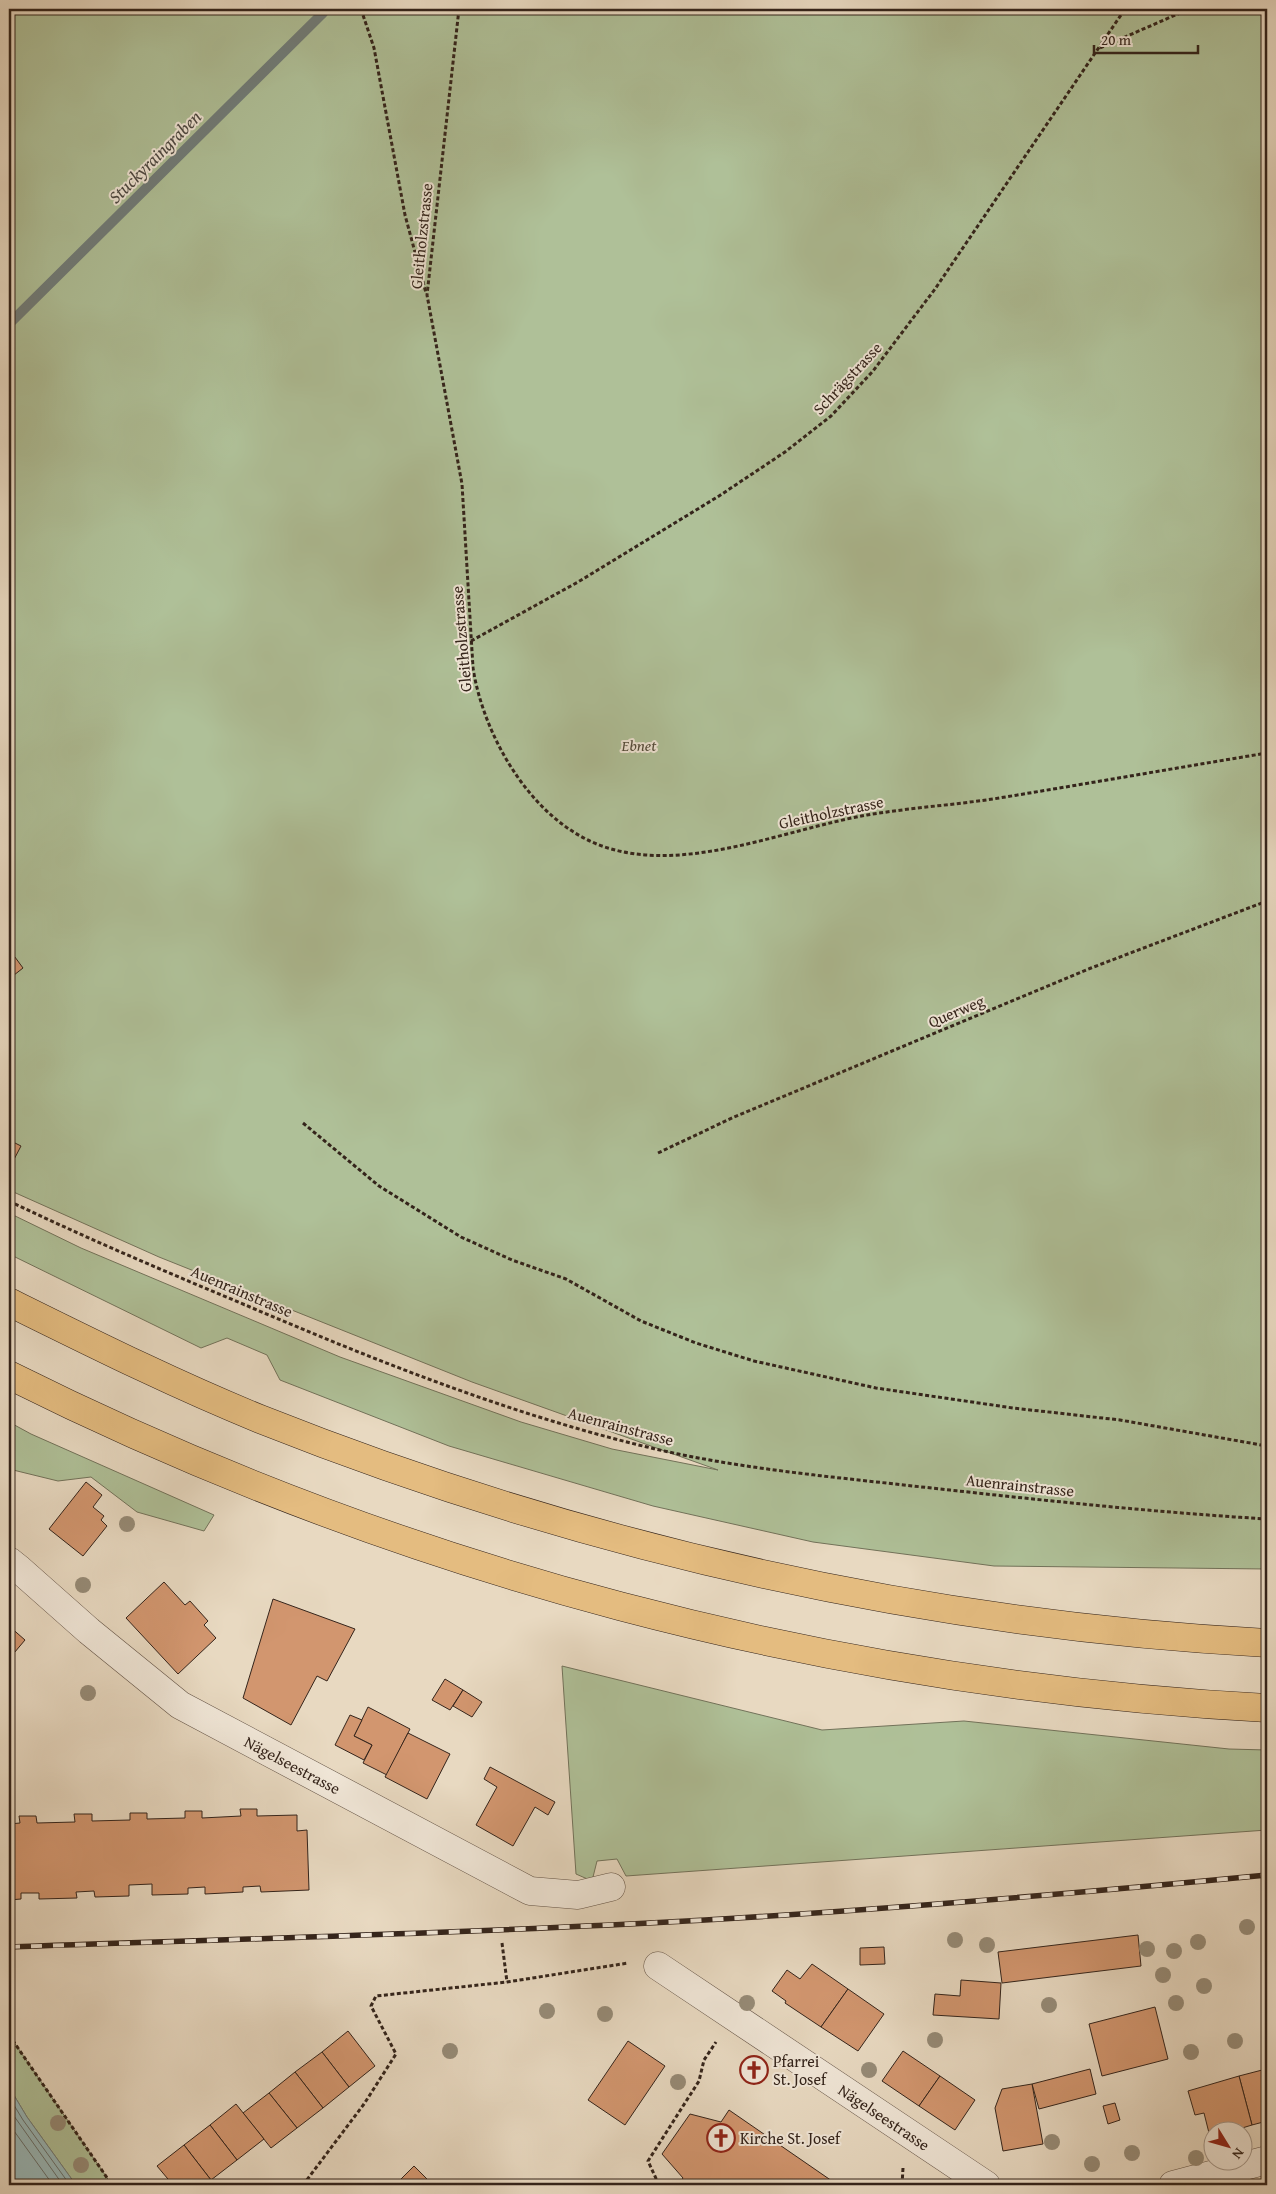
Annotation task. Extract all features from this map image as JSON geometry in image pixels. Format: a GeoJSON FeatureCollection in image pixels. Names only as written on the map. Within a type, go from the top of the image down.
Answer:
{"type":"FeatureCollection","features":[{"type":"Feature","properties":{"kind":"highway"},"geometry":{"type":"LineString","coordinates":[[9,1302],[172,1381],[276,1425],[426,1480],[512,1509],[598,1534],[775,1578],[954,1611],[1136,1634],[1267,1643]]}},
{"type":"Feature","properties":{"kind":"highway"},"geometry":{"type":"LineString","coordinates":[[9,1375],[146,1440],[318,1511],[493,1571],[635,1611],[761,1641],[945,1676],[1129,1698],[1267,1708]]}},
{"type":"Feature","properties":{"kind":"street","name":"Nägelseestrasse"},"geometry":{"type":"LineString","coordinates":[[9,1562],[19,1568],[89,1631],[180,1705],[530,1890],[578,1896],[611,1887]]}},
{"type":"Feature","properties":{"kind":"street","name":"Nägelseestrasse"},"geometry":{"type":"LineString","coordinates":[[658,1966],[986,2185]]}},
{"type":"Feature","properties":{"kind":"street"},"geometry":{"type":"LineString","coordinates":[[1174,2185],[1267,2160]]}},
{"type":"Feature","properties":{"kind":"path"},"geometry":{"type":"LineString","coordinates":[[362,9],[374,48],[405,215],[427,295]]}},
{"type":"Feature","properties":{"kind":"path","name":"Gleitholzstrasse"},"geometry":{"type":"LineString","coordinates":[[459,9],[427,295],[462,484],[475,682],[482,710],[500,749],[521,780],[548,810],[583,837],[608,848],[643,856],[699,853],[866,816],[991,799],[1267,753]]}},
{"type":"Feature","properties":{"kind":"path","name":"Schrägstrasse"},"geometry":{"type":"LineString","coordinates":[[471,641],[578,582],[719,496],[785,452],[831,416],[893,347],[971,238],[1125,9]]}},
{"type":"Feature","properties":{"kind":"path"},"geometry":{"type":"LineString","coordinates":[[1100,48],[1188,9]]}},
{"type":"Feature","properties":{"kind":"path","name":"Querweg"},"geometry":{"type":"LineString","coordinates":[[658,1152],[734,1117],[1082,972],[1267,901]]}},
{"type":"Feature","properties":{"kind":"path"},"geometry":{"type":"LineString","coordinates":[[303,1123],[379,1186],[462,1238],[512,1260],[566,1279],[641,1320],[696,1343],[754,1361],[876,1388],[995,1406],[1120,1420],[1267,1446]]}},
{"type":"Feature","properties":{"kind":"path","name":"Auenrainstrasse"},"geometry":{"type":"LineString","coordinates":[[9,1201],[148,1264],[353,1351],[469,1395],[647,1447],[746,1466],[819,1476],[1129,1509],[1267,1519]]}},
{"type":"Feature","properties":{"kind":"path"},"geometry":{"type":"LineString","coordinates":[[502,1943],[507,1982]]}},
{"type":"Feature","properties":{"kind":"path"},"geometry":{"type":"LineString","coordinates":[[303,2185],[364,2104],[396,2054],[371,2006],[376,1996],[507,1982],[642,1961],[658,1966]]}},
{"type":"Feature","properties":{"kind":"path"},"geometry":{"type":"LineString","coordinates":[[659,2185],[648,2161],[699,2081],[704,2060],[732,2016]]}},
{"type":"Feature","properties":{"kind":"path"},"geometry":{"type":"LineString","coordinates":[[9,2035],[112,2185]]}},
{"type":"Feature","properties":{"kind":"green space","name":"Ebnet"},"geometry":{"type":"Polygon","coordinates":[[[9,9],[1267,9],[1267,1569],[994,1566],[813,1542],[653,1506],[449,1446],[280,1380],[267,1355],[227,1338],[201,1348],[9,1254],[9,1213],[81,1248],[340,1357],[521,1422],[612,1449],[718,1470],[472,1382],[159,1257],[9,1190],[9,9]]]}},
{"type":"Feature","properties":{"kind":"green space"},"geometry":{"type":"Polygon","coordinates":[[[9,1422],[31,1434],[214,1515],[204,1531],[137,1512],[91,1477],[58,1481],[9,1469],[9,1422]]]}},
{"type":"Feature","properties":{"kind":"green space"},"geometry":{"type":"Polygon","coordinates":[[[562,1666],[822,1730],[964,1721],[1229,1749],[1267,1750],[1267,1830],[626,1876],[617,1859],[597,1861],[592,1881],[576,1874],[562,1666]]]}},
{"type":"Feature","properties":{"kind":"green space"},"geometry":{"type":"Polygon","coordinates":[[[9,2035],[112,2185],[76,2185],[27,2117],[9,2087],[9,2035]]]}},
{"type":"Feature","properties":{"kind":"water"},"geometry":{"type":"Polygon","coordinates":[[[9,2087],[27,2117],[76,2185],[9,2185],[9,2087]]]}},
{"type":"Feature","properties":{"kind":"building"},"geometry":{"type":"Polygon","coordinates":[[[9,949],[23,968],[9,979],[9,949]]]}},
{"type":"Feature","properties":{"kind":"building"},"geometry":{"type":"Polygon","coordinates":[[[9,1140],[21,1146],[9,1169],[9,1140]]]}},
{"type":"Feature","properties":{"kind":"building"},"geometry":{"type":"Polygon","coordinates":[[[86,1482],[102,1495],[93,1507],[104,1516],[101,1520],[107,1526],[83,1556],[49,1529],[86,1482]]]}},
{"type":"Feature","properties":{"kind":"building"},"geometry":{"type":"Polygon","coordinates":[[[164,1582],[185,1605],[190,1601],[208,1621],[204,1625],[216,1638],[178,1674],[126,1618],[164,1582]]]}},
{"type":"Feature","properties":{"kind":"building"},"geometry":{"type":"Polygon","coordinates":[[[273,1599],[355,1629],[327,1681],[317,1676],[291,1725],[243,1698],[273,1599]]]}},
{"type":"Feature","properties":{"kind":"building"},"geometry":{"type":"Polygon","coordinates":[[[9,1626],[25,1640],[9,1659],[9,1626]]]}},
{"type":"Feature","properties":{"kind":"building"},"geometry":{"type":"Polygon","coordinates":[[[445,1679],[463,1690],[450,1710],[432,1700],[445,1679]]]}},
{"type":"Feature","properties":{"kind":"building"},"geometry":{"type":"Polygon","coordinates":[[[463,1690],[482,1702],[472,1717],[453,1706],[463,1690]]]}},
{"type":"Feature","properties":{"kind":"building"},"geometry":{"type":"Polygon","coordinates":[[[368,1707],[410,1729],[387,1775],[363,1763],[372,1745],[354,1736],[368,1707]]]}},
{"type":"Feature","properties":{"kind":"building"},"geometry":{"type":"Polygon","coordinates":[[[350,1715],[362,1720],[354,1736],[372,1745],[364,1760],[335,1745],[350,1715]]]}},
{"type":"Feature","properties":{"kind":"building"},"geometry":{"type":"Polygon","coordinates":[[[408,1733],[450,1754],[427,1799],[385,1777],[408,1733]]]}},
{"type":"Feature","properties":{"kind":"building"},"geometry":{"type":"Polygon","coordinates":[[[490,1767],[555,1802],[548,1815],[535,1807],[513,1846],[476,1825],[497,1787],[484,1779],[490,1767]]]}},
{"type":"Feature","properties":{"kind":"building"},"geometry":{"type":"Polygon","coordinates":[[[240,1809],[257,1809],[257,1816],[297,1815],[297,1831],[307,1830],[309,1890],[261,1892],[260,1886],[243,1887],[243,1892],[205,1894],[205,1887],[188,1888],[188,1894],[152,1895],[152,1884],[129,1885],[129,1896],[95,1897],[94,1891],[76,1892],[77,1898],[39,1899],[39,1893],[21,1893],[21,1899],[9,1900],[9,1824],[20,1823],[19,1816],[36,1816],[37,1823],[75,1822],[74,1814],[92,1814],[92,1821],[130,1820],[130,1813],[147,1813],[147,1819],[185,1818],[185,1811],[202,1811],[202,1818],[241,1816],[240,1809]]]}},
{"type":"Feature","properties":{"kind":"building"},"geometry":{"type":"Polygon","coordinates":[[[1138,1935],[1141,1966],[1002,1983],[998,1952],[1138,1935]]]}},
{"type":"Feature","properties":{"kind":"building"},"geometry":{"type":"Polygon","coordinates":[[[884,1947],[885,1964],[860,1965],[860,1948],[884,1947]]]}},
{"type":"Feature","properties":{"kind":"building"},"geometry":{"type":"Polygon","coordinates":[[[812,1964],[848,1989],[821,2027],[785,2003],[786,2001],[772,1991],[787,1970],[800,1979],[812,1964]]]}},
{"type":"Feature","properties":{"kind":"building"},"geometry":{"type":"Polygon","coordinates":[[[961,1980],[1001,1983],[999,2019],[933,2015],[935,1994],[960,1996],[961,1980]]]}},
{"type":"Feature","properties":{"kind":"building"},"geometry":{"type":"Polygon","coordinates":[[[848,1989],[884,2014],[858,2051],[821,2027],[848,1989]]]}},
{"type":"Feature","properties":{"kind":"building"},"geometry":{"type":"Polygon","coordinates":[[[1155,2007],[1168,2059],[1102,2076],[1089,2024],[1155,2007]]]}},
{"type":"Feature","properties":{"kind":"building"},"geometry":{"type":"Polygon","coordinates":[[[348,2031],[375,2066],[349,2087],[322,2052],[348,2031]]]}},
{"type":"Feature","properties":{"kind":"building"},"geometry":{"type":"Polygon","coordinates":[[[628,2041],[665,2066],[625,2125],[588,2100],[628,2041]]]}},
{"type":"Feature","properties":{"kind":"building"},"geometry":{"type":"Polygon","coordinates":[[[903,2051],[940,2076],[919,2106],[882,2081],[903,2051]]]}},
{"type":"Feature","properties":{"kind":"building"},"geometry":{"type":"Polygon","coordinates":[[[322,2052],[349,2087],[323,2108],[295,2072],[322,2052]]]}},
{"type":"Feature","properties":{"kind":"building"},"geometry":{"type":"Polygon","coordinates":[[[1090,2069],[1096,2094],[1039,2109],[1032,2084],[1090,2069]]]}},
{"type":"Feature","properties":{"kind":"building"},"geometry":{"type":"Polygon","coordinates":[[[1266,2069],[1267,2121],[1254,2124],[1254,2122],[1251,2122],[1239,2076],[1266,2069]]]}},
{"type":"Feature","properties":{"kind":"building"},"geometry":{"type":"Polygon","coordinates":[[[295,2072],[323,2108],[297,2128],[269,2093],[295,2072]]]}},
{"type":"Feature","properties":{"kind":"building"},"geometry":{"type":"Polygon","coordinates":[[[940,2076],[975,2100],[955,2130],[919,2106],[940,2076]]]}},
{"type":"Feature","properties":{"kind":"building"},"geometry":{"type":"Polygon","coordinates":[[[1239,2076],[1251,2122],[1206,2122],[1204,2113],[1195,2115],[1188,2091],[1239,2076]]]}},
{"type":"Feature","properties":{"kind":"building"},"geometry":{"type":"Polygon","coordinates":[[[1032,2084],[1043,2144],[1003,2151],[995,2108],[1002,2089],[1032,2084]]]}},
{"type":"Feature","properties":{"kind":"building"},"geometry":{"type":"Polygon","coordinates":[[[269,2093],[297,2128],[271,2148],[243,2113],[269,2093]]]}},
{"type":"Feature","properties":{"kind":"building"},"geometry":{"type":"Polygon","coordinates":[[[1115,2103],[1120,2120],[1108,2124],[1103,2106],[1115,2103]]]}},
{"type":"Feature","properties":{"kind":"building"},"geometry":{"type":"Polygon","coordinates":[[[236,2104],[264,2139],[237,2160],[210,2125],[236,2104]]]}},
{"type":"Feature","properties":{"kind":"building","name":"Kirche St. Josef"},"geometry":{"type":"Polygon","coordinates":[[[729,2110],[832,2181],[829,2185],[678,2185],[683,2178],[662,2154],[690,2114],[721,2122],[729,2110]]]}},
{"type":"Feature","properties":{"kind":"building"},"geometry":{"type":"Polygon","coordinates":[[[210,2125],[237,2160],[211,2180],[184,2145],[210,2125]]]}},
{"type":"Feature","properties":{"kind":"building"},"geometry":{"type":"Polygon","coordinates":[[[184,2145],[211,2180],[205,2185],[173,2185],[157,2166],[184,2145]]]}},
{"type":"Feature","properties":{"kind":"building"},"geometry":{"type":"Polygon","coordinates":[[[414,2166],[433,2185],[395,2185],[414,2166]]]}},
{"type":"Feature","properties":{"kind":"waterway","name":"Stuckyraingraben"},"geometry":{"type":"LineString","coordinates":[[9,324],[323,13]]}},
{"type":"Feature","properties":{"kind":"railway"},"geometry":{"type":"LineString","coordinates":[[9,1947],[618,1925],[846,1911],[1267,1875]]}},
{"type":"Feature","properties":{"kind":"place","name":"Pfarrei St. Josef"},"geometry":{"type":"Point","coordinates":[754,2070]}},
{"type":"Feature","properties":{"kind":"place","name":"Kirche St. Josef"},"geometry":{"type":"Point","coordinates":[721,2138]}}]}
